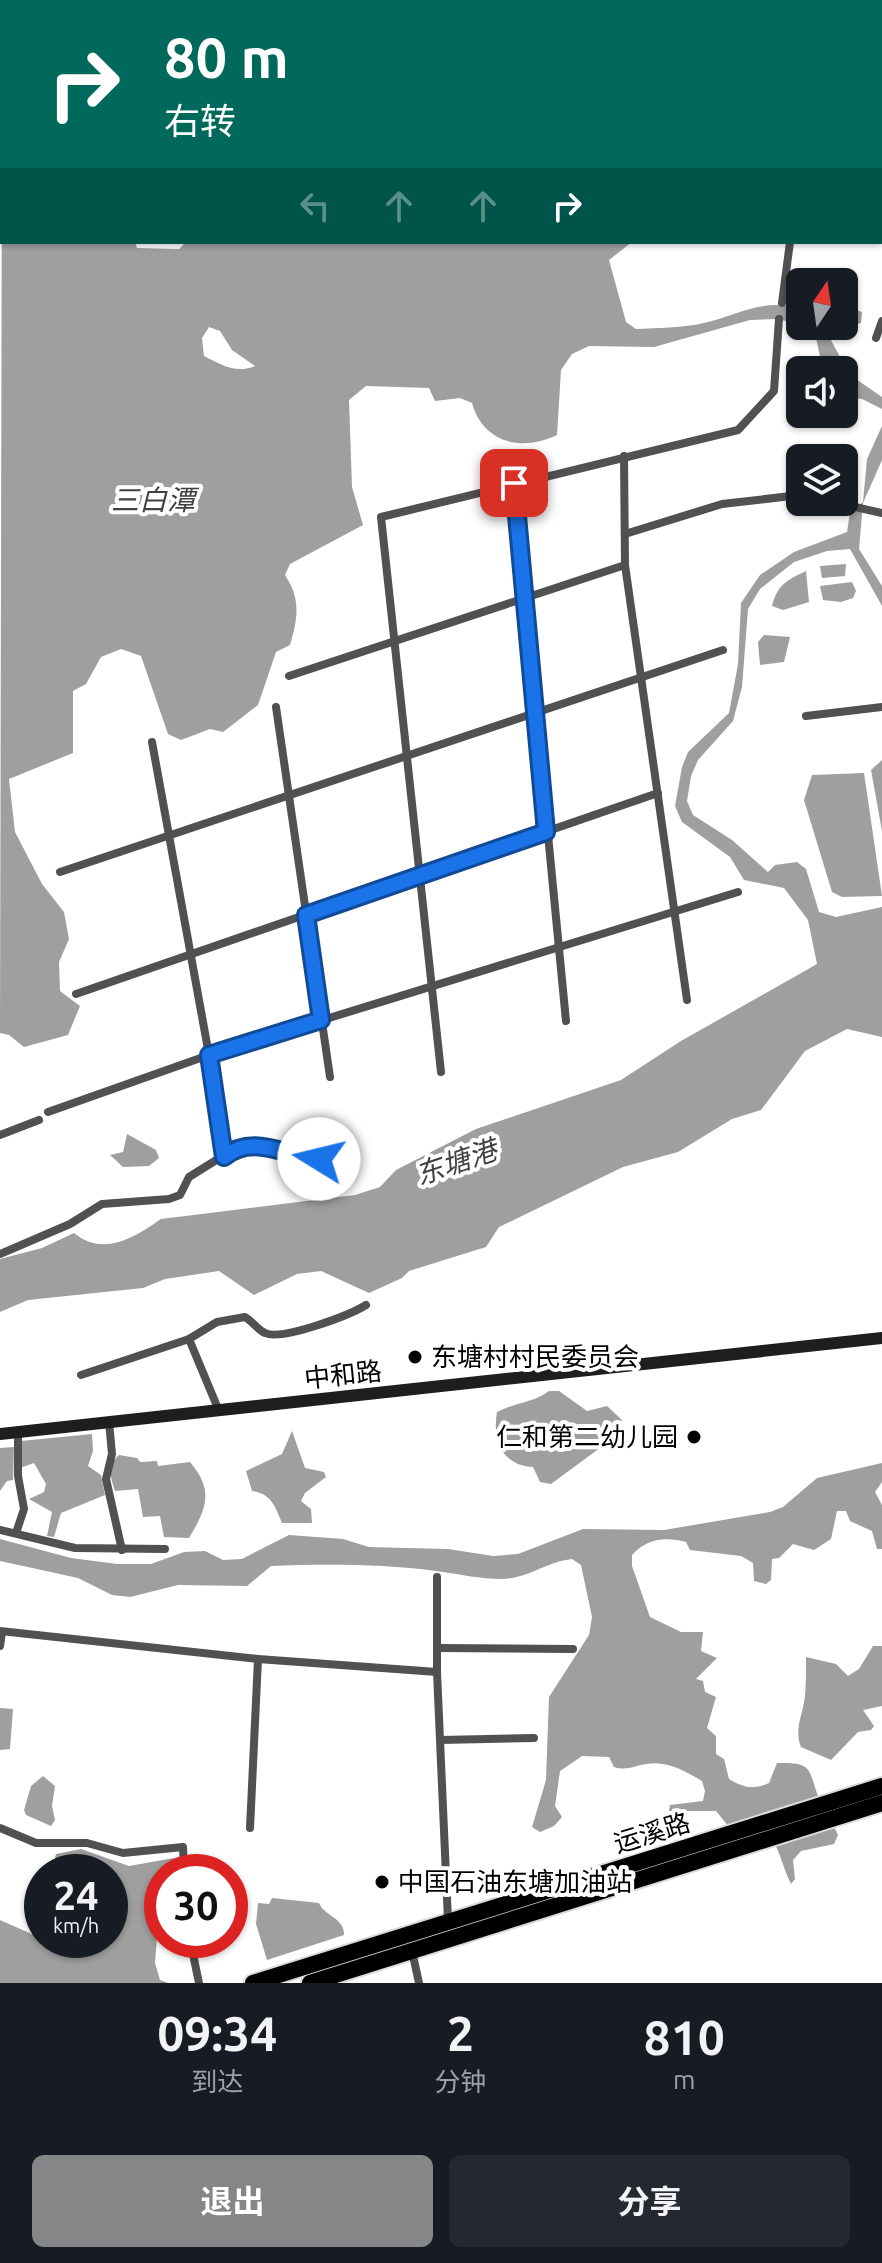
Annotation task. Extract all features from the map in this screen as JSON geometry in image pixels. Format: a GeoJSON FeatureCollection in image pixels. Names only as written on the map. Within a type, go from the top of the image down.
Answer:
{"type":"FeatureCollection","features":[{"type":"Feature","properties":{"kind":"highway","name":"运溪路"},"geometry":{"type":"LineString","coordinates":[[253,1983],[882,1786]]}},
{"type":"Feature","properties":{"kind":"highway","name":"运溪路"},"geometry":{"type":"LineString","coordinates":[[310,1983],[882,1803]]}},
{"type":"Feature","properties":{"kind":"street"},"geometry":{"type":"LineString","coordinates":[[782,303],[790,244]]}},
{"type":"Feature","properties":{"kind":"street"},"geometry":{"type":"LineString","coordinates":[[441,1072],[435,985],[381,517],[738,430],[774,391],[779,319]]}},
{"type":"Feature","properties":{"kind":"street"},"geometry":{"type":"LineString","coordinates":[[876,338],[882,321]]}},
{"type":"Feature","properties":{"kind":"street"},"geometry":{"type":"LineString","coordinates":[[624,456],[625,565],[687,1000]]}},
{"type":"Feature","properties":{"kind":"street"},"geometry":{"type":"LineString","coordinates":[[514,483],[566,1021]]}},
{"type":"Feature","properties":{"kind":"street"},"geometry":{"type":"LineString","coordinates":[[625,534],[722,504],[786,497]]}},
{"type":"Feature","properties":{"kind":"street"},"geometry":{"type":"LineString","coordinates":[[858,508],[882,513]]}},
{"type":"Feature","properties":{"kind":"street"},"geometry":{"type":"LineString","coordinates":[[289,676],[625,565]]}},
{"type":"Feature","properties":{"kind":"street"},"geometry":{"type":"LineString","coordinates":[[60,872],[289,798],[723,650]]}},
{"type":"Feature","properties":{"kind":"street"},"geometry":{"type":"LineString","coordinates":[[276,707],[330,1077]]}},
{"type":"Feature","properties":{"kind":"street"},"geometry":{"type":"LineString","coordinates":[[806,716],[882,707]]}},
{"type":"Feature","properties":{"kind":"street"},"geometry":{"type":"LineString","coordinates":[[152,742],[209,1055],[224,1157]]}},
{"type":"Feature","properties":{"kind":"street"},"geometry":{"type":"LineString","coordinates":[[76,994],[658,793]]}},
{"type":"Feature","properties":{"kind":"street"},"geometry":{"type":"LineString","coordinates":[[48,1112],[209,1055],[738,892]]}},
{"type":"Feature","properties":{"kind":"street"},"geometry":{"type":"LineString","coordinates":[[0,1135],[39,1120]]}},
{"type":"Feature","properties":{"kind":"street"},"geometry":{"type":"LineString","coordinates":[[0,1254],[70,1224],[102,1204],[169,1199],[180,1195],[189,1177],[234,1149],[262,1144],[280,1152],[319,1159],[342,1148]]}},
{"type":"Feature","properties":{"kind":"street"},"geometry":{"type":"LineString","coordinates":[[81,1375],[189,1339],[217,1322],[245,1317],[264,1333],[277,1333],[347,1317],[366,1305]]}},
{"type":"Feature","properties":{"kind":"street","name":"中和路"},"geometry":{"type":"LineString","coordinates":[[0,1434],[882,1338]]}},
{"type":"Feature","properties":{"kind":"street"},"geometry":{"type":"LineString","coordinates":[[189,1339],[219,1411]]}},
{"type":"Feature","properties":{"kind":"street"},"geometry":{"type":"LineString","coordinates":[[109,1422],[112,1454],[106,1479],[122,1550]]}},
{"type":"Feature","properties":{"kind":"street"},"geometry":{"type":"LineString","coordinates":[[16,1533],[24,1509],[18,1476],[18,1432]]}},
{"type":"Feature","properties":{"kind":"street"},"geometry":{"type":"LineString","coordinates":[[0,1530],[75,1548],[165,1549]]}},
{"type":"Feature","properties":{"kind":"street"},"geometry":{"type":"LineString","coordinates":[[437,1577],[437,1672],[448,1922]]}},
{"type":"Feature","properties":{"kind":"street"},"geometry":{"type":"LineString","coordinates":[[0,1646],[1,1632],[258,1659],[437,1672]]}},
{"type":"Feature","properties":{"kind":"street"},"geometry":{"type":"LineString","coordinates":[[438,1648],[573,1649]]}},
{"type":"Feature","properties":{"kind":"street"},"geometry":{"type":"LineString","coordinates":[[250,1828],[258,1659]]}},
{"type":"Feature","properties":{"kind":"street"},"geometry":{"type":"LineString","coordinates":[[440,1740],[534,1738]]}},
{"type":"Feature","properties":{"kind":"street"},"geometry":{"type":"LineString","coordinates":[[0,1828],[36,1843],[87,1843],[123,1853],[183,1847],[183,1854]]}},
{"type":"Feature","properties":{"kind":"street"},"geometry":{"type":"LineString","coordinates":[[412,1951],[419,1983]]}},
{"type":"Feature","properties":{"kind":"street"},"geometry":{"type":"LineString","coordinates":[[194,1958],[199,1983]]}},
{"type":"Feature","properties":{"kind":"water","name":"三白潭"},"geometry":{"type":"Polygon","coordinates":[[[2,244],[136,244],[137,248],[179,249],[184,244],[629,244],[609,260],[626,322],[636,329],[695,325],[752,308],[786,306],[786,321],[750,320],[654,347],[589,346],[572,354],[561,370],[557,435],[544,440],[518,443],[494,435],[477,417],[472,403],[460,398],[435,401],[429,388],[366,386],[349,400],[352,487],[363,525],[290,564],[285,575],[296,601],[295,626],[290,645],[276,652],[258,705],[223,732],[210,729],[181,740],[168,734],[141,656],[121,649],[101,657],[86,684],[73,691],[73,753],[9,779],[15,832],[42,884],[64,912],[69,939],[59,962],[60,991],[80,1006],[68,1035],[24,1047],[9,1035],[0,1033],[2,244]],[[209,327],[202,338],[204,356],[235,369],[255,366],[232,350],[220,331],[209,327]]]}},
{"type":"Feature","properties":{"kind":"water"},"geometry":{"type":"Polygon","coordinates":[[[858,311],[862,312],[861,323],[858,324],[858,311]]]}},
{"type":"Feature","properties":{"kind":"water"},"geometry":{"type":"Polygon","coordinates":[[[816,340],[831,340],[840,356],[820,356],[816,340]]]}},
{"type":"Feature","properties":{"kind":"water"},"geometry":{"type":"Polygon","coordinates":[[[858,380],[882,397],[882,409],[858,399],[858,380]]]}},
{"type":"Feature","properties":{"kind":"water","name":"东塘港"},"geometry":{"type":"Polygon","coordinates":[[[882,426],[882,460],[863,503],[859,549],[882,586],[882,606],[850,549],[827,551],[794,562],[760,589],[748,609],[742,687],[733,721],[698,760],[691,776],[687,801],[693,815],[732,840],[768,872],[775,865],[797,862],[806,869],[819,912],[836,917],[882,907],[882,1037],[847,1029],[805,1051],[761,1110],[732,1119],[678,1152],[623,1167],[499,1227],[486,1247],[409,1271],[402,1278],[369,1293],[321,1271],[297,1274],[254,1295],[219,1271],[165,1279],[143,1288],[28,1300],[0,1312],[0,1259],[42,1248],[74,1233],[96,1244],[107,1244],[140,1233],[161,1219],[355,1195],[380,1187],[396,1170],[476,1129],[621,1080],[681,1041],[817,964],[808,920],[784,888],[744,880],[730,857],[682,822],[675,806],[688,752],[729,713],[738,664],[741,603],[760,575],[794,552],[847,532],[849,516],[858,516],[858,506],[863,502],[867,459],[882,426]]]}},
{"type":"Feature","properties":{"kind":"water"},"geometry":{"type":"Polygon","coordinates":[[[846,564],[845,576],[822,578],[820,566],[846,564]]]}},
{"type":"Feature","properties":{"kind":"water"},"geometry":{"type":"Polygon","coordinates":[[[806,571],[809,602],[783,610],[772,606],[784,584],[806,571]]]}},
{"type":"Feature","properties":{"kind":"water"},"geometry":{"type":"Polygon","coordinates":[[[852,582],[856,591],[853,598],[841,602],[823,600],[820,586],[852,582]]]}},
{"type":"Feature","properties":{"kind":"water"},"geometry":{"type":"Polygon","coordinates":[[[764,635],[790,637],[784,662],[760,665],[758,642],[764,635]]]}},
{"type":"Feature","properties":{"kind":"water"},"geometry":{"type":"Polygon","coordinates":[[[882,760],[882,831],[871,770],[882,760]]]}},
{"type":"Feature","properties":{"kind":"water"},"geometry":{"type":"Polygon","coordinates":[[[864,773],[882,896],[842,897],[832,892],[804,800],[812,775],[864,773]]]}},
{"type":"Feature","properties":{"kind":"water"},"geometry":{"type":"Polygon","coordinates":[[[127,1134],[156,1150],[159,1158],[149,1166],[123,1167],[110,1155],[123,1152],[127,1134]]]}},
{"type":"Feature","properties":{"kind":"water"},"geometry":{"type":"Polygon","coordinates":[[[549,1391],[559,1391],[587,1411],[607,1406],[622,1420],[612,1439],[551,1484],[540,1482],[533,1467],[514,1462],[507,1456],[496,1432],[497,1412],[549,1391]]]}},
{"type":"Feature","properties":{"kind":"water"},"geometry":{"type":"Polygon","coordinates":[[[292,1431],[305,1468],[324,1472],[326,1477],[305,1493],[301,1501],[311,1509],[312,1523],[282,1523],[268,1498],[252,1491],[246,1471],[282,1454],[292,1431]]]}},
{"type":"Feature","properties":{"kind":"water"},"geometry":{"type":"Polygon","coordinates":[[[92,1434],[93,1451],[88,1466],[101,1475],[105,1495],[61,1513],[54,1537],[47,1536],[52,1512],[29,1499],[44,1492],[46,1484],[34,1463],[20,1468],[21,1441],[92,1434]]]}},
{"type":"Feature","properties":{"kind":"water"},"geometry":{"type":"Polygon","coordinates":[[[14,1447],[13,1480],[7,1481],[0,1491],[0,1448],[14,1447]]]}},
{"type":"Feature","properties":{"kind":"water"},"geometry":{"type":"Polygon","coordinates":[[[119,1455],[137,1458],[140,1462],[157,1461],[158,1466],[190,1462],[202,1481],[205,1499],[204,1508],[189,1538],[164,1537],[160,1516],[143,1517],[138,1489],[115,1491],[111,1472],[119,1455]]]}},
{"type":"Feature","properties":{"kind":"water"},"geometry":{"type":"Polygon","coordinates":[[[882,1463],[882,1482],[875,1492],[882,1505],[882,1549],[877,1549],[872,1531],[850,1521],[846,1511],[837,1511],[831,1539],[814,1550],[793,1544],[779,1558],[772,1559],[771,1580],[766,1584],[754,1581],[753,1563],[741,1556],[690,1550],[686,1542],[657,1540],[644,1545],[632,1555],[632,1566],[650,1617],[681,1632],[703,1632],[701,1651],[717,1658],[696,1679],[703,1681],[705,1692],[716,1697],[707,1728],[716,1736],[716,1754],[724,1759],[729,1779],[749,1787],[759,1787],[769,1783],[777,1763],[798,1764],[811,1774],[821,1804],[838,1835],[834,1844],[801,1851],[793,1860],[795,1879],[791,1884],[778,1850],[767,1835],[758,1830],[729,1827],[716,1811],[669,1811],[670,1805],[703,1801],[705,1791],[702,1781],[668,1765],[654,1763],[619,1768],[614,1767],[609,1757],[582,1756],[560,1771],[555,1806],[562,1817],[554,1826],[540,1832],[532,1827],[546,1780],[549,1697],[589,1635],[592,1617],[581,1565],[572,1559],[503,1579],[375,1566],[271,1566],[247,1586],[178,1585],[130,1597],[112,1595],[78,1578],[0,1561],[0,1539],[71,1558],[117,1564],[151,1564],[184,1552],[205,1551],[223,1560],[242,1559],[289,1535],[343,1539],[369,1547],[448,1549],[493,1556],[518,1554],[583,1529],[664,1530],[770,1512],[783,1507],[817,1478],[882,1463]]]}},
{"type":"Feature","properties":{"kind":"water"},"geometry":{"type":"Polygon","coordinates":[[[873,1646],[882,1646],[882,1706],[863,1710],[874,1726],[871,1730],[858,1732],[831,1760],[801,1747],[799,1728],[805,1696],[806,1657],[836,1664],[848,1676],[859,1669],[873,1646]]]}},
{"type":"Feature","properties":{"kind":"water"},"geometry":{"type":"Polygon","coordinates":[[[0,1708],[13,1709],[10,1749],[0,1750],[0,1708]]]}},
{"type":"Feature","properties":{"kind":"water"},"geometry":{"type":"Polygon","coordinates":[[[43,1776],[55,1786],[52,1806],[55,1820],[51,1826],[26,1815],[24,1810],[31,1786],[43,1776]]]}},
{"type":"Feature","properties":{"kind":"water"},"geometry":{"type":"Polygon","coordinates":[[[81,1849],[95,1854],[56,1854],[81,1849]]]}},
{"type":"Feature","properties":{"kind":"water"},"geometry":{"type":"Polygon","coordinates":[[[144,1863],[144,1958],[155,1958],[160,1980],[168,1983],[0,1983],[0,1920],[24,1931],[24,1958],[128,1958],[128,1866],[144,1863]]]}},
{"type":"Feature","properties":{"kind":"water"},"geometry":{"type":"Polygon","coordinates":[[[272,1898],[319,1903],[338,1921],[344,1935],[267,1960],[256,1924],[258,1903],[269,1904],[272,1898]]]}},
{"type":"Feature","properties":{"kind":"place","name":"东塘村村民委员会"},"geometry":{"type":"Point","coordinates":[415,1357]}},
{"type":"Feature","properties":{"kind":"place","name":"仁和第二幼儿园"},"geometry":{"type":"Point","coordinates":[694,1437]}},
{"type":"Feature","properties":{"kind":"place","name":"中国石油东塘加油站"},"geometry":{"type":"Point","coordinates":[382,1882]}},
{"type":"Feature","properties":{"kind":"route"},"geometry":{"type":"LineString","coordinates":[[319,1159],[280,1152],[262,1144],[234,1149],[224,1157],[209,1055],[321,1020],[306,915],[546,832],[514,483]]}}]}
